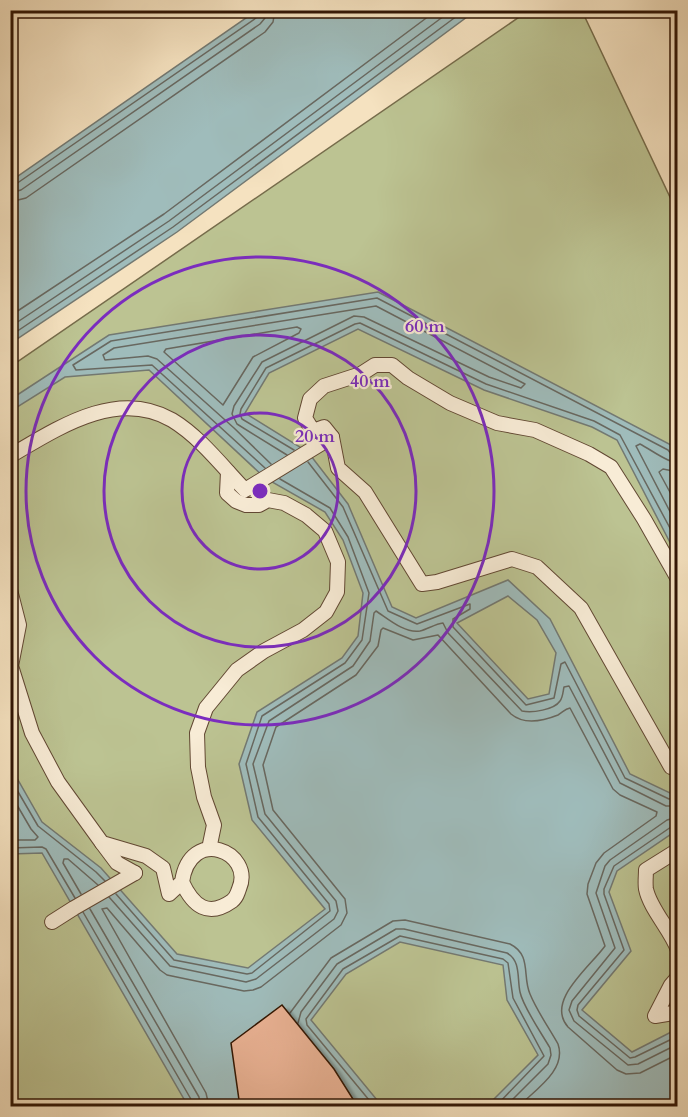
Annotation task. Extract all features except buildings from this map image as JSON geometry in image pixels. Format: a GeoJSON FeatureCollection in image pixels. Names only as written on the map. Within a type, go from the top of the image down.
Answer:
{"type":"FeatureCollection","features":[{"type":"Feature","properties":{"kind":"lane"},"geometry":{"type":"LineString","coordinates":[[678,579],[611,467],[589,454],[535,430],[497,423],[450,402],[408,378],[392,365],[375,365],[361,374],[324,386],[310,399],[305,417],[313,431],[324,427],[326,440],[338,468],[365,492],[422,584],[437,582],[512,559],[537,567],[581,608],[671,767],[678,763]]}},
{"type":"Feature","properties":{"kind":"lane"},"geometry":{"type":"LineString","coordinates":[[10,456],[87,415],[111,408],[147,410],[172,420],[201,444],[245,490],[326,440]]}},
{"type":"Feature","properties":{"kind":"lane"},"geometry":{"type":"LineString","coordinates":[[209,849],[214,825],[204,797],[198,767],[197,733],[206,708],[237,670],[264,651],[303,630],[326,612],[337,591],[338,562],[326,531],[306,515],[284,503],[268,500],[259,505],[246,505],[236,501],[227,493],[228,472]]}},
{"type":"Feature","properties":{"kind":"lane"},"geometry":{"type":"LineString","coordinates":[[10,590],[19,626],[11,666],[32,733],[58,782],[117,864],[135,873],[52,922]]}},
{"type":"Feature","properties":{"kind":"lane"},"geometry":{"type":"LineString","coordinates":[[102,843],[146,856],[163,868],[169,894],[182,882]]}},
{"type":"Feature","properties":{"kind":"lane"},"geometry":{"type":"LineString","coordinates":[[209,849],[226,852],[239,865],[243,882],[236,898],[221,908],[204,908],[189,898],[182,882],[189,860],[198,852],[209,849]]}},
{"type":"Feature","properties":{"kind":"lane"},"geometry":{"type":"LineString","coordinates":[[678,850],[646,870],[646,891],[678,950]]}},
{"type":"Feature","properties":{"kind":"lane"},"geometry":{"type":"LineString","coordinates":[[678,978],[671,986],[656,1016],[678,1010]]}},
{"type":"Feature","properties":{"kind":"green space"},"geometry":{"type":"Polygon","coordinates":[[[528,11],[582,11],[677,212],[677,1106],[11,1106],[10,367],[528,11]]]}},
{"type":"Feature","properties":{"kind":"water"},"geometry":{"type":"Polygon","coordinates":[[[256,11],[475,11],[177,232],[11,343],[11,181],[256,11]]]}},
{"type":"Feature","properties":{"kind":"water"},"geometry":{"type":"Polygon","coordinates":[[[378,292],[673,446],[677,455],[677,556],[617,440],[592,427],[484,390],[358,329],[269,373],[245,413],[308,452],[348,504],[392,607],[416,618],[508,580],[550,619],[630,774],[672,794],[677,791],[677,830],[617,871],[609,892],[631,951],[582,1010],[632,1052],[677,1029],[677,1106],[487,1106],[538,1055],[507,1000],[503,965],[400,942],[346,974],[311,1020],[382,1106],[188,1106],[42,853],[11,854],[10,766],[42,822],[101,868],[177,954],[248,968],[325,909],[252,820],[239,764],[257,712],[342,658],[358,636],[363,593],[343,540],[325,512],[265,478],[149,370],[65,377],[11,411],[11,399],[109,335],[378,292]],[[508,596],[457,623],[528,699],[549,694],[556,653],[537,620],[508,596]]]}}]}
